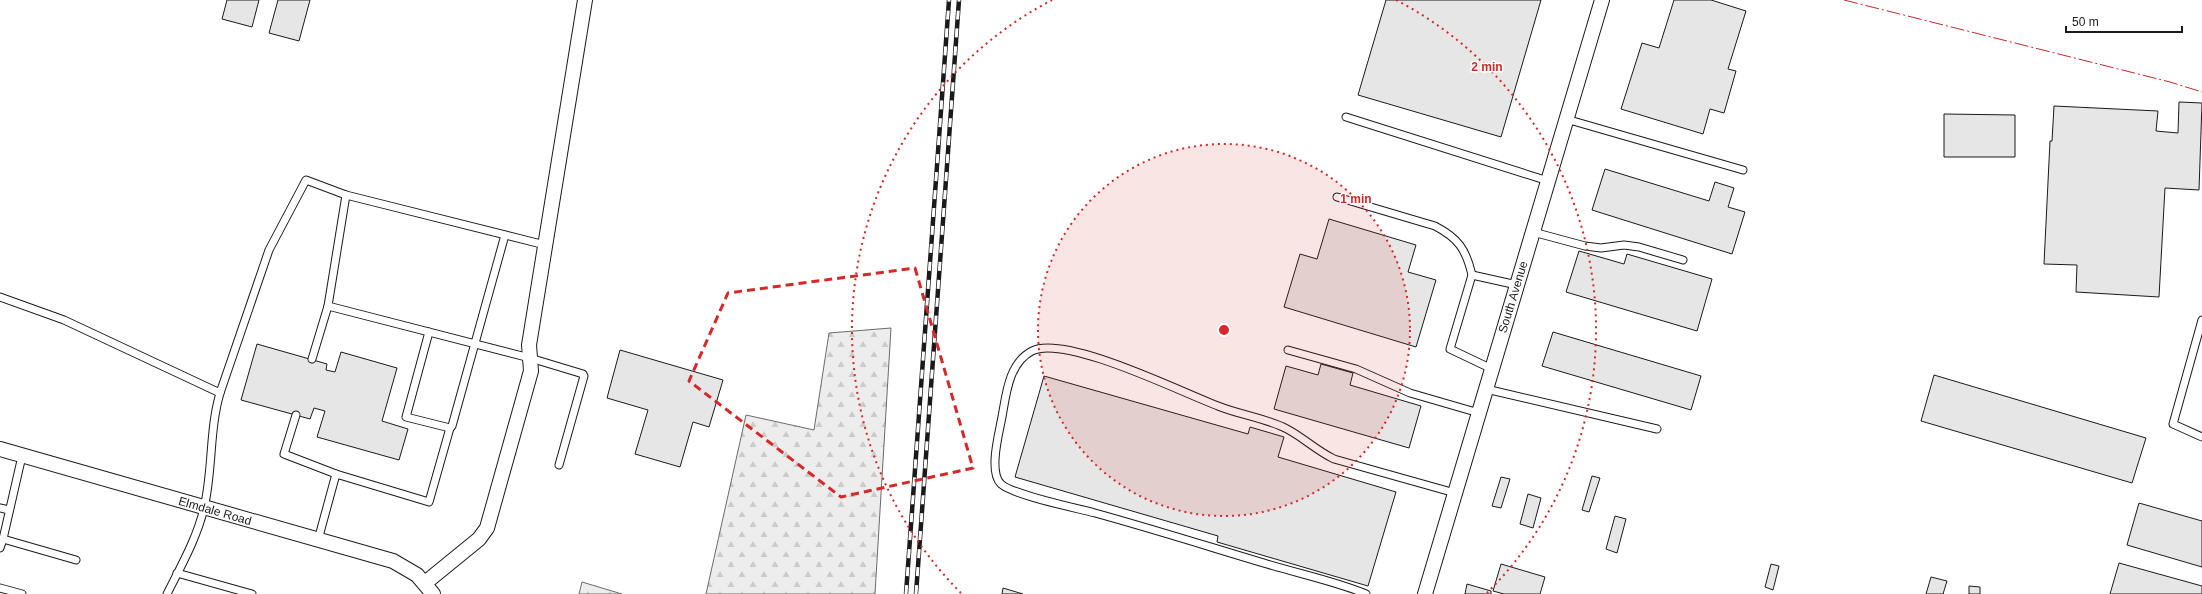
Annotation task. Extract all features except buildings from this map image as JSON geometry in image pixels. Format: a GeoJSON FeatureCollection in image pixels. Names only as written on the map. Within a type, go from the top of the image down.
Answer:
{"type":"FeatureCollection","features":[{"type":"Feature","properties":{"kind":"street"},"geometry":{"type":"LineString","coordinates":[[425,583],[479,539],[487,528],[531,371],[529,345],[585,0]]}},
{"type":"Feature","properties":{"kind":"street","name":"South Avenue"},"geometry":{"type":"LineString","coordinates":[[1425,594],[1602,0]]}},
{"type":"Feature","properties":{"kind":"street","name":"Elmdale Road"},"geometry":{"type":"LineString","coordinates":[[0,449],[393,561],[406,567],[425,583],[434,594]]}},
{"type":"Feature","properties":{"kind":"lane"},"geometry":{"type":"LineString","coordinates":[[1346,117],[1548,181]]}},
{"type":"Feature","properties":{"kind":"lane"},"geometry":{"type":"LineString","coordinates":[[1566,119],[1743,170]]}},
{"type":"Feature","properties":{"kind":"lane"},"geometry":{"type":"LineString","coordinates":[[167,594],[196,535],[204,508],[214,413],[220,393],[269,250],[306,180],[346,194],[545,245]]}},
{"type":"Feature","properties":{"kind":"lane"},"geometry":{"type":"LineString","coordinates":[[312,359],[328,306],[346,194]]}},
{"type":"Feature","properties":{"kind":"lane"},"geometry":{"type":"LineString","coordinates":[[1337,197],[1435,226],[1449,234],[1460,244],[1468,260],[1472,275],[1450,349],[1492,369]]}},
{"type":"Feature","properties":{"kind":"lane"},"geometry":{"type":"LineString","coordinates":[[1533,232],[1584,246],[1601,248],[1624,245],[1639,247],[1683,260]]}},
{"type":"Feature","properties":{"kind":"lane"},"geometry":{"type":"LineString","coordinates":[[296,415],[284,454],[336,474],[429,502],[450,428],[452,426],[505,235]]}},
{"type":"Feature","properties":{"kind":"lane"},"geometry":{"type":"LineString","coordinates":[[1472,275],[1517,285]]}},
{"type":"Feature","properties":{"kind":"lane"},"geometry":{"type":"LineString","coordinates":[[0,298],[64,320],[220,393]]}},
{"type":"Feature","properties":{"kind":"lane"},"geometry":{"type":"LineString","coordinates":[[328,306],[530,358],[583,374],[584,376],[559,465]]}},
{"type":"Feature","properties":{"kind":"lane"},"geometry":{"type":"LineString","coordinates":[[2202,320],[2173,424],[2202,437]]}},
{"type":"Feature","properties":{"kind":"lane"},"geometry":{"type":"LineString","coordinates":[[429,332],[406,417],[450,428]]}},
{"type":"Feature","properties":{"kind":"lane"},"geometry":{"type":"LineString","coordinates":[[1366,594],[1098,514],[1016,493],[1002,485],[996,477],[995,466],[998,436],[1008,386],[1013,371],[1021,359],[1034,350],[1049,347],[1075,353],[1132,369],[1218,406],[1287,429],[1320,453],[1334,459],[1455,493]]}},
{"type":"Feature","properties":{"kind":"lane"},"geometry":{"type":"LineString","coordinates":[[1288,350],[1356,369],[1410,393],[1479,413]]}},
{"type":"Feature","properties":{"kind":"lane"},"geometry":{"type":"LineString","coordinates":[[1486,389],[1657,429]]}},
{"type":"Feature","properties":{"kind":"lane"},"geometry":{"type":"LineString","coordinates":[[0,548],[22,456]]}},
{"type":"Feature","properties":{"kind":"lane"},"geometry":{"type":"LineString","coordinates":[[318,540],[336,474]]}},
{"type":"Feature","properties":{"kind":"lane"},"geometry":{"type":"LineString","coordinates":[[0,508],[8,510]]}},
{"type":"Feature","properties":{"kind":"lane"},"geometry":{"type":"LineString","coordinates":[[3,539],[76,560]]}},
{"type":"Feature","properties":{"kind":"lane"},"geometry":{"type":"LineString","coordinates":[[177,573],[252,594]]}},
{"type":"Feature","properties":{"kind":"lane"},"geometry":{"type":"LineString","coordinates":[[0,588],[22,594]]}},
{"type":"Feature","properties":{"kind":"highlighted area"},"geometry":{"type":"Polygon","coordinates":[[[915,268],[973,468],[841,497],[689,381],[728,293],[915,268]]]}},
{"type":"Feature","properties":{"kind":"green space"},"geometry":{"type":"Polygon","coordinates":[[[891,328],[875,594],[706,594],[746,415],[814,430],[829,333],[891,328]]]}},
{"type":"Feature","properties":{"kind":"green space"},"geometry":{"type":"Polygon","coordinates":[[[582,582],[622,594],[579,594],[582,582]]]}},
{"type":"Feature","properties":{"kind":"railway"},"geometry":{"type":"LineString","coordinates":[[906,594],[949,0]]}},
{"type":"Feature","properties":{"kind":"railway"},"geometry":{"type":"LineString","coordinates":[[916,594],[959,0]]}},
{"type":"Feature","properties":{"kind":"power"},"geometry":{"type":"LineString","coordinates":[[1844,0],[2170,82],[2202,92]]}}]}
